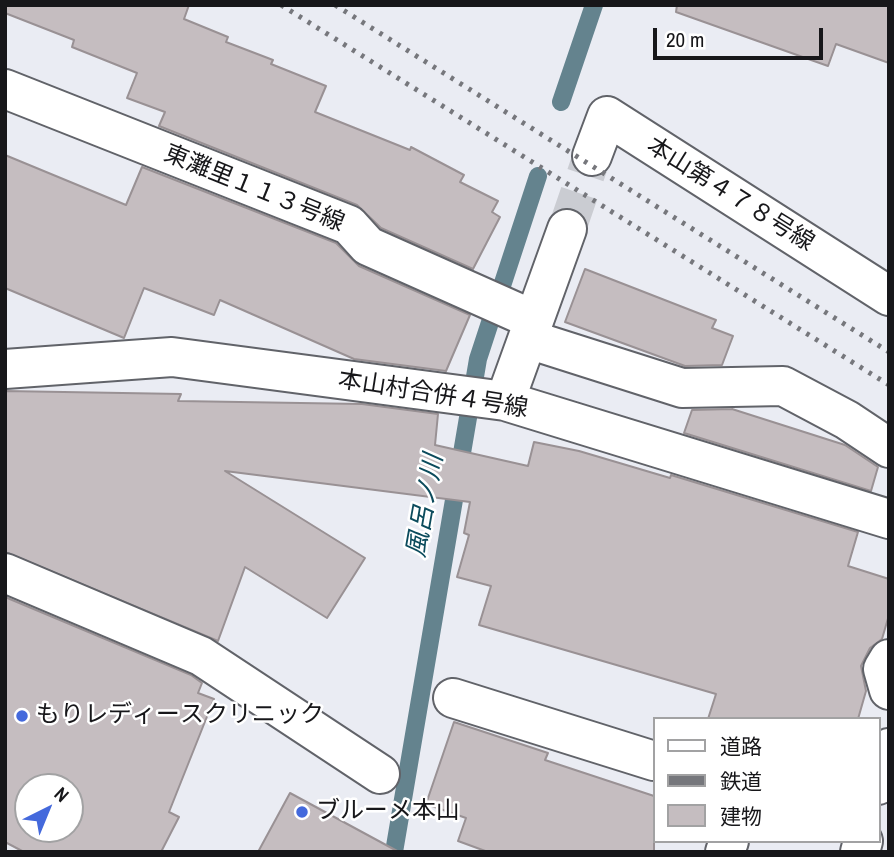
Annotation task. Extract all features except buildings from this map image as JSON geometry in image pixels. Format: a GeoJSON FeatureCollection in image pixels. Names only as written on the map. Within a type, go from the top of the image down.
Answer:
{"type":"FeatureCollection","features":[{"type":"Feature","properties":{"kind":"street","name":"東灘里１１３号線"},"geometry":{"type":"LineString","coordinates":[[5,89],[349,225],[368,246],[461,288],[530,326],[681,388],[783,386],[847,420],[889,448]]}},
{"type":"Feature","properties":{"kind":"street","name":"本山第４７８号線"},"geometry":{"type":"LineString","coordinates":[[592,156],[607,116],[889,296]]}},
{"type":"Feature","properties":{"kind":"street"},"geometry":{"type":"LineString","coordinates":[[502,401],[567,229]]}},
{"type":"Feature","properties":{"kind":"street","name":"本山村合併４号線"},"geometry":{"type":"LineString","coordinates":[[5,369],[172,357],[502,401],[889,519]]}},
{"type":"Feature","properties":{"kind":"street"},"geometry":{"type":"LineString","coordinates":[[5,573],[201,656],[380,774]]}},
{"type":"Feature","properties":{"kind":"street"},"geometry":{"type":"LineString","coordinates":[[889,659],[883,668],[889,690]]}},
{"type":"Feature","properties":{"kind":"street"},"geometry":{"type":"LineString","coordinates":[[453,698],[652,760]]}},
{"type":"Feature","properties":{"kind":"street"},"geometry":{"type":"LineString","coordinates":[[880,778],[889,748]]}},
{"type":"Feature","properties":{"kind":"waterway","name":"風呂ノ川"},"geometry":{"type":"LineString","coordinates":[[561,102],[594,5]]}},
{"type":"Feature","properties":{"kind":"waterway","name":"風呂ノ川"},"geometry":{"type":"LineString","coordinates":[[394,852],[478,359],[538,176]]}},
{"type":"Feature","properties":{"kind":"tunnel"},"geometry":{"type":"LineString","coordinates":[[567,229],[592,156]]}},
{"type":"Feature","properties":{"kind":"railway"},"geometry":{"type":"LineString","coordinates":[[281,5],[889,385]]}},
{"type":"Feature","properties":{"kind":"railway"},"geometry":{"type":"LineString","coordinates":[[335,5],[889,352]]}},
{"type":"Feature","properties":{"kind":"place","name":"もりレディースクリニック"},"geometry":{"type":"Point","coordinates":[22,716]}},
{"type":"Feature","properties":{"kind":"place","name":"ブルーメ本山"},"geometry":{"type":"Point","coordinates":[302,812]}}]}
